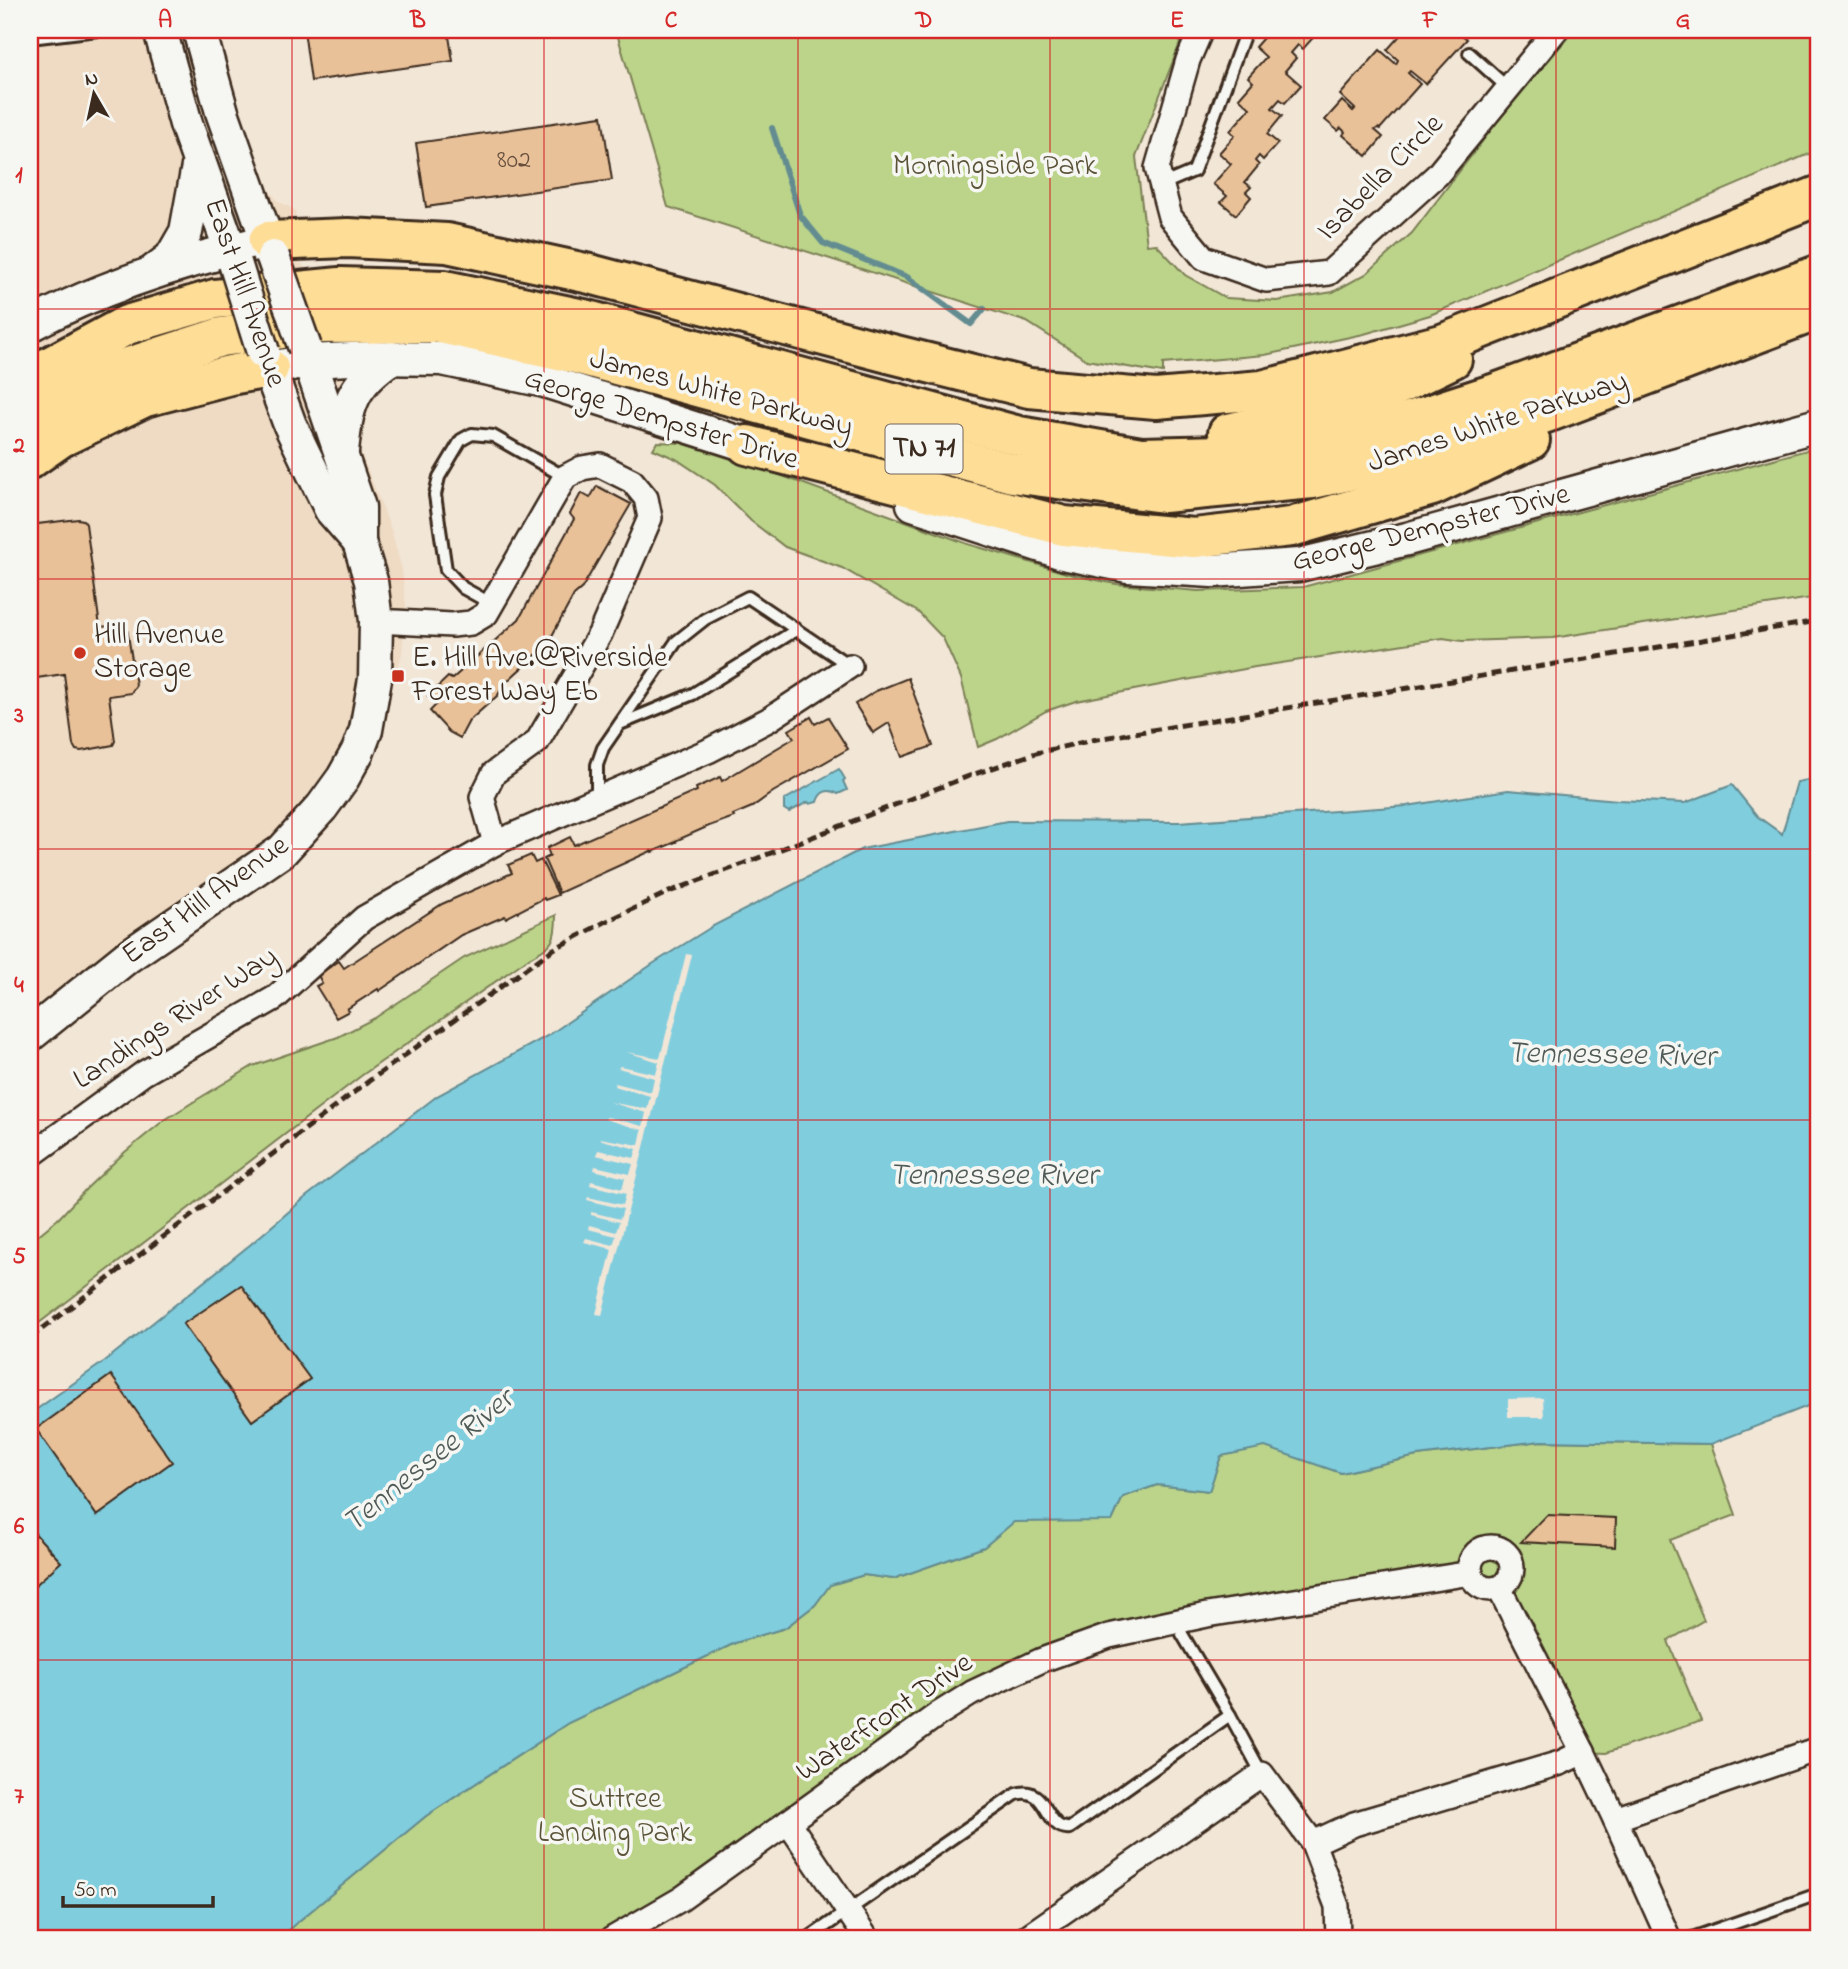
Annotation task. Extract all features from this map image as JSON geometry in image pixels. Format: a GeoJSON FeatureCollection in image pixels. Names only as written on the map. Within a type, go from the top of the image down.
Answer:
{"type":"FeatureCollection","features":[{"type":"Feature","properties":{"kind":"highway"},"geometry":{"type":"LineString","coordinates":[[270,249],[348,238],[447,243],[590,274],[1029,388],[1156,398],[1262,390],[1430,348],[1818,196]]}},
{"type":"Feature","properties":{"kind":"highway","name":"James White Parkway"},"geometry":{"type":"LineString","coordinates":[[30,377],[127,325],[215,299],[340,287],[445,289],[584,319],[1019,436],[1141,457],[1223,455],[1290,448],[1391,427],[1496,393],[1818,275]]}},
{"type":"Feature","properties":{"kind":"highway"},"geometry":{"type":"LineString","coordinates":[[1019,436],[1220,435],[1333,410],[1394,387],[1434,368],[1590,287]]}},
{"type":"Feature","properties":{"kind":"highway","name":"James White Parkway"},"geometry":{"type":"LineString","coordinates":[[30,417],[122,369],[221,337],[321,324],[436,323],[572,353],[1012,473],[1163,493],[1313,480],[1420,455],[1552,411],[1818,310]]}},
{"type":"Feature","properties":{"kind":"highway"},"geometry":{"type":"LineString","coordinates":[[747,445],[1064,526],[1194,538],[1292,527],[1432,486],[1777,326]]}},
{"type":"Feature","properties":{"kind":"highway"},"geometry":{"type":"LineString","coordinates":[[30,459],[60,438],[145,397],[230,375],[266,360]]}},
{"type":"Feature","properties":{"kind":"main road","name":"East Hill Avenue"},"geometry":{"type":"LineString","coordinates":[[160,30],[186,124],[290,425],[331,510],[359,542]]}},
{"type":"Feature","properties":{"kind":"main road","name":"East Hill Avenue"},"geometry":{"type":"LineString","coordinates":[[30,1035],[127,957],[282,851],[305,828],[344,778],[358,751],[366,730],[375,679],[376,621],[370,581],[359,542],[359,506],[222,112],[199,30]]}},
{"type":"Feature","properties":{"kind":"main road"},"geometry":{"type":"LineString","coordinates":[[150,274],[171,258],[186,232],[199,159]]}},
{"type":"Feature","properties":{"kind":"main road"},"geometry":{"type":"LineString","coordinates":[[30,325],[69,304],[150,274],[270,249]]}},
{"type":"Feature","properties":{"kind":"main road","name":"George Dempster Drive"},"geometry":{"type":"LineString","coordinates":[[266,360],[307,355],[442,359],[545,381],[747,445],[993,532],[1063,553],[1128,566],[1212,571],[1299,565],[1407,540],[1818,425]]}},
{"type":"Feature","properties":{"kind":"main road"},"geometry":{"type":"LineString","coordinates":[[342,456],[351,402],[362,382],[391,358]]}},
{"type":"Feature","properties":{"kind":"street","name":"Isabella Circle"},"geometry":{"type":"LineString","coordinates":[[1201,30],[1188,60],[1157,168],[1161,185],[1170,217],[1204,258],[1266,280],[1329,273],[1437,175],[1556,30]]}},
{"type":"Feature","properties":{"kind":"street"},"geometry":{"type":"LineString","coordinates":[[376,621],[452,625],[471,623],[486,614],[565,477],[582,468],[600,465],[632,481],[646,498],[650,518],[600,634],[537,741],[494,773],[482,797],[495,844]]}},
{"type":"Feature","properties":{"kind":"street","name":"Landings River Way"},"geometry":{"type":"LineString","coordinates":[[30,1156],[144,1073],[275,998],[364,918],[495,844],[708,751],[768,720],[850,666]]}},
{"type":"Feature","properties":{"kind":"street"},"geometry":{"type":"LineString","coordinates":[[1489,1547],[1502,1550],[1510,1560],[1512,1573],[1499,1588],[1485,1588],[1473,1580],[1471,1573],[1472,1558],[1489,1547]]}},
{"type":"Feature","properties":{"kind":"street","name":"Waterfront Drive"},"geometry":{"type":"LineString","coordinates":[[612,1939],[681,1899],[937,1715],[972,1693],[1042,1660],[1109,1636],[1179,1620],[1471,1573]]}},
{"type":"Feature","properties":{"kind":"street"},"geometry":{"type":"LineString","coordinates":[[1499,1588],[1583,1752],[1669,1939]]}},
{"type":"Feature","properties":{"kind":"street"},"geometry":{"type":"LineString","coordinates":[[1615,1819],[1818,1749]]}},
{"type":"Feature","properties":{"kind":"street"},"geometry":{"type":"LineString","coordinates":[[1313,1843],[1354,1824],[1560,1763],[1583,1752]]}},
{"type":"Feature","properties":{"kind":"street"},"geometry":{"type":"LineString","coordinates":[[1024,1939],[1262,1774],[1313,1843],[1337,1906],[1338,1939]]}},
{"type":"Feature","properties":{"kind":"street"},"geometry":{"type":"LineString","coordinates":[[788,1822],[867,1939]]}},
{"type":"Feature","properties":{"kind":"lane"},"geometry":{"type":"LineString","coordinates":[[30,38],[98,30]]}},
{"type":"Feature","properties":{"kind":"lane"},"geometry":{"type":"LineString","coordinates":[[1161,185],[1194,171],[1246,30]]}},
{"type":"Feature","properties":{"kind":"lane"},"geometry":{"type":"LineString","coordinates":[[1469,53],[1508,88]]}},
{"type":"Feature","properties":{"kind":"lane"},"geometry":{"type":"LineString","coordinates":[[492,604],[463,588],[446,570],[435,495],[439,477],[461,440],[484,434],[493,436],[565,477]]}},
{"type":"Feature","properties":{"kind":"lane"},"geometry":{"type":"LineString","coordinates":[[597,799],[597,765],[603,748],[676,642],[705,619],[748,597],[850,666]]}},
{"type":"Feature","properties":{"kind":"lane"},"geometry":{"type":"LineString","coordinates":[[619,724],[693,694],[796,630]]}},
{"type":"Feature","properties":{"kind":"lane"},"geometry":{"type":"LineString","coordinates":[[1179,1620],[1182,1634],[1262,1774]]}},
{"type":"Feature","properties":{"kind":"lane"},"geometry":{"type":"LineString","coordinates":[[807,1939],[1016,1794],[1032,1793],[1058,1826],[1063,1829],[1070,1828],[1230,1715]]}},
{"type":"Feature","properties":{"kind":"lane"},"geometry":{"type":"LineString","coordinates":[[1689,1939],[1818,1894]]}},
{"type":"Feature","properties":{"kind":"shaded area"},"geometry":{"type":"Polygon","coordinates":[[[30,30],[215,30],[261,180],[278,201],[295,210],[300,258],[332,339],[355,417],[359,448],[391,529],[402,569],[406,606],[402,654],[391,691],[388,715],[368,766],[207,917],[89,1004],[30,1056],[30,30]]]}},
{"type":"Feature","properties":{"kind":"green space","name":"Morningside Park"},"geometry":{"type":"Polygon","coordinates":[[[616,30],[1185,30],[1136,157],[1147,245],[1156,244],[1185,275],[1226,298],[1277,301],[1333,292],[1366,274],[1412,233],[1498,121],[1574,30],[1818,30],[1818,150],[1430,315],[1364,334],[1265,355],[1163,364],[1163,373],[1087,360],[1027,322],[668,207],[616,30]]]}},
{"type":"Feature","properties":{"kind":"green space"},"geometry":{"type":"Polygon","coordinates":[[[657,442],[681,443],[766,470],[968,544],[1073,575],[1116,584],[1198,591],[1303,587],[1818,447],[1818,597],[1553,638],[1462,641],[1443,638],[1255,667],[1076,701],[1046,711],[978,747],[961,678],[943,638],[918,612],[842,568],[785,547],[751,521],[715,485],[676,459],[653,449],[657,442]]]}},
{"type":"Feature","properties":{"kind":"green space"},"geometry":{"type":"Polygon","coordinates":[[[556,915],[554,937],[543,950],[361,1076],[30,1330],[30,1242],[59,1218],[125,1152],[163,1121],[253,1066],[338,1037],[375,1018],[464,958],[556,915]]]}},
{"type":"Feature","properties":{"kind":"green space","name":"Suttree Landing Park"},"geometry":{"type":"Polygon","coordinates":[[[1541,1441],[1711,1444],[1736,1515],[1670,1540],[1704,1620],[1668,1641],[1701,1721],[1606,1753],[1583,1752],[1492,1589],[1478,1585],[1471,1573],[1042,1660],[612,1939],[277,1939],[426,1816],[568,1723],[735,1643],[785,1628],[815,1605],[830,1585],[864,1575],[893,1579],[984,1547],[1013,1521],[1112,1521],[1123,1497],[1157,1485],[1209,1491],[1221,1456],[1265,1446],[1341,1473],[1417,1456],[1541,1441]]]}},
{"type":"Feature","properties":{"kind":"water"},"geometry":{"type":"Polygon","coordinates":[[[839,769],[847,790],[838,794],[825,792],[817,802],[808,802],[789,812],[784,809],[784,800],[839,769]]]}},
{"type":"Feature","properties":{"kind":"water","name":"Tennessee River"},"geometry":{"type":"Polygon","coordinates":[[[1818,778],[1818,1402],[1711,1444],[1541,1441],[1417,1456],[1341,1473],[1265,1447],[1221,1456],[1209,1491],[1157,1485],[1123,1497],[1112,1521],[1014,1522],[984,1547],[893,1579],[864,1575],[830,1585],[815,1605],[785,1628],[735,1643],[568,1723],[426,1816],[277,1939],[30,1939],[30,1414],[105,1361],[307,1196],[437,1096],[549,1035],[713,926],[862,849],[1007,821],[1178,822],[1407,806],[1508,790],[1685,803],[1732,785],[1757,816],[1782,834],[1797,782],[1818,778]]]}},
{"type":"Feature","properties":{"kind":"pier"},"geometry":{"type":"Polygon","coordinates":[[[686,954],[692,955],[602,1315],[596,1314],[612,1249],[584,1242],[586,1238],[613,1245],[616,1236],[588,1229],[589,1225],[616,1232],[619,1222],[591,1215],[591,1212],[620,1219],[623,1209],[587,1200],[588,1197],[623,1205],[626,1194],[590,1185],[591,1181],[622,1189],[625,1178],[594,1170],[595,1166],[630,1174],[633,1164],[596,1155],[598,1150],[634,1158],[637,1149],[600,1138],[639,1145],[642,1130],[605,1119],[607,1117],[643,1126],[646,1113],[609,1102],[647,1109],[650,1096],[614,1086],[615,1083],[651,1092],[654,1078],[618,1068],[620,1066],[656,1074],[659,1062],[626,1052],[660,1058],[686,954]]]}},
{"type":"Feature","properties":{"kind":"pier"},"geometry":{"type":"Polygon","coordinates":[[[1543,1398],[1544,1417],[1508,1417],[1508,1399],[1543,1398]]]}},
{"type":"Feature","properties":{"kind":"building"},"geometry":{"type":"Polygon","coordinates":[[[304,30],[448,30],[453,61],[311,81],[304,30]]]}},
{"type":"Feature","properties":{"kind":"building"},"geometry":{"type":"Polygon","coordinates":[[[1270,30],[1319,31],[1303,49],[1298,45],[1291,53],[1296,58],[1285,71],[1301,85],[1285,103],[1280,99],[1272,108],[1282,116],[1267,134],[1278,143],[1263,160],[1259,156],[1255,161],[1259,165],[1245,182],[1251,187],[1246,192],[1251,197],[1236,215],[1221,202],[1227,196],[1213,184],[1231,164],[1219,153],[1235,135],[1230,131],[1250,108],[1239,98],[1253,82],[1248,77],[1266,57],[1255,47],[1270,30]]]}},
{"type":"Feature","properties":{"kind":"building"},"geometry":{"type":"Polygon","coordinates":[[[1405,30],[1456,30],[1467,39],[1426,84],[1410,71],[1408,73],[1420,84],[1380,129],[1375,130],[1383,137],[1367,156],[1343,135],[1345,132],[1341,128],[1338,131],[1325,120],[1342,101],[1353,111],[1355,109],[1340,95],[1380,50],[1396,64],[1398,60],[1387,50],[1405,30]]]}},
{"type":"Feature","properties":{"kind":"building"},"geometry":{"type":"Polygon","coordinates":[[[602,116],[612,180],[426,207],[416,143],[602,116]]]}},
{"type":"Feature","properties":{"kind":"building"},"geometry":{"type":"Polygon","coordinates":[[[597,486],[631,504],[582,588],[574,595],[547,645],[469,721],[460,738],[449,732],[430,711],[436,705],[428,696],[448,677],[452,679],[519,619],[574,519],[570,514],[581,493],[590,498],[597,486]]]}},
{"type":"Feature","properties":{"kind":"building","name":"Hill Avenue Storage"},"geometry":{"type":"Polygon","coordinates":[[[78,519],[86,524],[100,627],[120,625],[127,628],[136,685],[131,693],[109,696],[115,741],[113,745],[81,751],[76,750],[73,745],[64,674],[30,679],[30,525],[78,519]]]}},
{"type":"Feature","properties":{"kind":"building"},"geometry":{"type":"Polygon","coordinates":[[[908,678],[933,746],[902,757],[889,723],[873,733],[855,704],[876,691],[908,678]]]}},
{"type":"Feature","properties":{"kind":"building"},"geometry":{"type":"Polygon","coordinates":[[[811,717],[815,724],[828,717],[848,749],[752,807],[733,815],[734,817],[559,893],[544,859],[550,856],[547,848],[570,837],[574,845],[697,791],[696,788],[720,777],[722,781],[794,738],[789,730],[811,717]]]}},
{"type":"Feature","properties":{"kind":"building"},"geometry":{"type":"Polygon","coordinates":[[[531,855],[535,863],[541,860],[558,895],[545,900],[544,898],[506,918],[505,916],[461,935],[336,1018],[316,986],[322,983],[318,975],[339,961],[344,968],[442,904],[512,873],[508,865],[531,855]]]}},
{"type":"Feature","properties":{"kind":"building"},"geometry":{"type":"Polygon","coordinates":[[[241,1285],[310,1379],[252,1421],[183,1324],[241,1285]]]}},
{"type":"Feature","properties":{"kind":"building"},"geometry":{"type":"Polygon","coordinates":[[[111,1375],[172,1462],[97,1516],[36,1429],[111,1375]]]}},
{"type":"Feature","properties":{"kind":"building"},"geometry":{"type":"Polygon","coordinates":[[[1547,1515],[1616,1518],[1615,1547],[1521,1542],[1547,1515]]]}},
{"type":"Feature","properties":{"kind":"building"},"geometry":{"type":"Polygon","coordinates":[[[30,1528],[61,1562],[30,1590],[30,1528]]]}},
{"type":"Feature","properties":{"kind":"waterway"},"geometry":{"type":"LineString","coordinates":[[772,128],[800,215],[823,243],[907,277],[971,324],[984,309]]}},
{"type":"Feature","properties":{"kind":"railway"},"geometry":{"type":"LineString","coordinates":[[30,1338],[369,1081],[552,950],[669,892],[969,776],[1036,753],[1097,739],[1818,621]]}},
{"type":"Feature","properties":{"kind":"place","name":"Hill Avenue Storage"},"geometry":{"type":"Point","coordinates":[80,653]}},
{"type":"Feature","properties":{"kind":"place","name":"E. Hill Ave.@Riverside Forest Way Eb"},"geometry":{"type":"Point","coordinates":[398,676]}}]}
